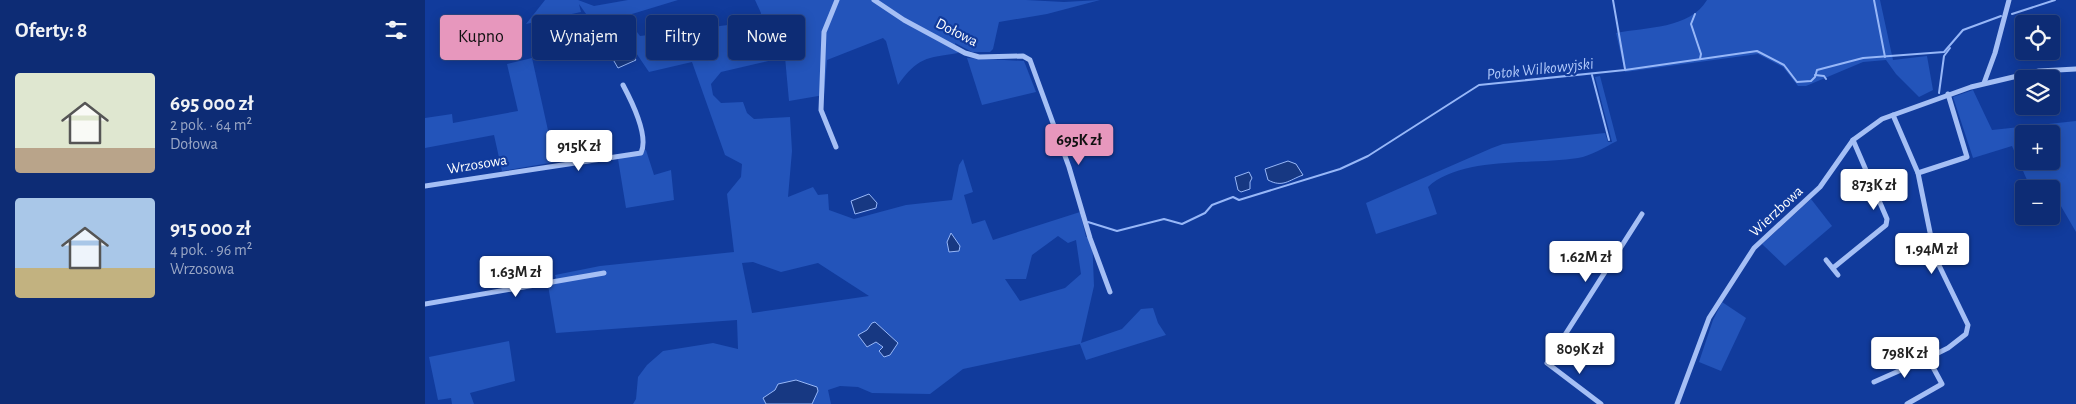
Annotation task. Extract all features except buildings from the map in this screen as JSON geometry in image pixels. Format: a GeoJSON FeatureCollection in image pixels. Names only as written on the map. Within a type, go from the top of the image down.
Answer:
{"type":"FeatureCollection","features":[{"type":"Feature","properties":{"kind":"street"},"geometry":{"type":"LineString","coordinates":[[836,148],[821,110],[824,32],[837,0]]}},
{"type":"Feature","properties":{"kind":"street","name":"Dołowa"},"geometry":{"type":"LineString","coordinates":[[874,0],[904,20],[965,53],[979,57],[1023,56],[1030,60],[1069,167],[1089,238],[1110,292]]}},
{"type":"Feature","properties":{"kind":"street"},"geometry":{"type":"LineString","coordinates":[[1984,83],[1995,52],[2009,0]]}},
{"type":"Feature","properties":{"kind":"street","name":"Wierzbowa"},"geometry":{"type":"LineString","coordinates":[[1677,404],[1709,318],[1754,248],[1820,187],[1853,140],[1883,119],[1948,94],[2039,70],[2076,68]]}},
{"type":"Feature","properties":{"kind":"street","name":"Wrzosowa"},"geometry":{"type":"LineString","coordinates":[[425,186],[641,153],[643,144],[638,118],[623,85]]}},
{"type":"Feature","properties":{"kind":"street"},"geometry":{"type":"LineString","coordinates":[[1917,173],[1967,157],[1948,94]]}},
{"type":"Feature","properties":{"kind":"street"},"geometry":{"type":"LineString","coordinates":[[1874,382],[1948,348],[1966,334],[1968,325],[1935,257],[1917,173],[1893,115]]}},
{"type":"Feature","properties":{"kind":"street"},"geometry":{"type":"LineString","coordinates":[[1833,268],[1886,225],[1887,219],[1853,140]]}},
{"type":"Feature","properties":{"kind":"street"},"geometry":{"type":"LineString","coordinates":[[1601,404],[1547,363],[1642,214]]}},
{"type":"Feature","properties":{"kind":"street"},"geometry":{"type":"LineString","coordinates":[[1826,260],[1838,275]]}},
{"type":"Feature","properties":{"kind":"street"},"geometry":{"type":"LineString","coordinates":[[425,304],[604,273]]}},
{"type":"Feature","properties":{"kind":"street"},"geometry":{"type":"LineString","coordinates":[[1907,404],[1942,384],[1928,358]]}},
{"type":"Feature","properties":{"kind":"shaded area"},"geometry":{"type":"Polygon","coordinates":[[[545,0],[578,0],[594,6],[628,0],[678,0],[632,15],[587,15],[579,4],[581,12],[567,15],[533,15],[545,0]]]}},
{"type":"Feature","properties":{"kind":"shaded area"},"geometry":{"type":"Polygon","coordinates":[[[755,0],[1026,0],[1064,2],[1100,0],[1047,14],[999,22],[993,49],[990,52],[972,52],[955,43],[958,53],[923,60],[911,69],[898,85],[886,41],[883,38],[827,60],[824,95],[789,101],[785,60],[805,60],[805,15],[761,15],[755,0]]]}},
{"type":"Feature","properties":{"kind":"shaded area"},"geometry":{"type":"Polygon","coordinates":[[[1707,0],[1880,0],[1893,60],[1927,56],[1933,90],[1919,97],[1896,74],[1886,60],[1863,62],[1806,86],[1798,86],[1783,67],[1758,54],[1625,72],[1616,33],[1679,22],[1690,17],[1707,0]]]}},
{"type":"Feature","properties":{"kind":"shaded area"},"geometry":{"type":"Polygon","coordinates":[[[532,16],[532,23],[526,24],[532,16]]]}},
{"type":"Feature","properties":{"kind":"shaded area"},"geometry":{"type":"Polygon","coordinates":[[[728,25],[728,60],[772,60],[721,72],[711,84],[713,95],[721,103],[743,102],[747,113],[754,119],[790,117],[792,151],[788,197],[813,187],[818,195],[828,194],[829,210],[854,219],[906,205],[952,200],[959,165],[963,159],[973,192],[964,195],[972,224],[985,220],[993,240],[1080,212],[1086,237],[1092,236],[1094,286],[1081,343],[1122,329],[1141,309],[1153,308],[1158,323],[1166,335],[1086,360],[1080,344],[963,369],[930,394],[872,393],[858,387],[840,386],[828,390],[831,404],[633,404],[636,399],[638,377],[647,365],[663,351],[713,343],[738,349],[737,320],[556,333],[548,285],[556,278],[555,275],[600,266],[734,252],[727,194],[741,177],[742,164],[725,155],[692,62],[649,72],[636,53],[636,31],[640,36],[646,35],[646,60],[718,60],[718,26],[728,25]],[[1058,236],[1032,255],[1026,279],[1005,279],[1020,301],[1065,288],[1081,274],[1076,240],[1068,243],[1058,236]],[[753,262],[742,263],[752,313],[869,296],[818,263],[781,272],[753,262]]]}},
{"type":"Feature","properties":{"kind":"shaded area"},"geometry":{"type":"Polygon","coordinates":[[[532,58],[555,162],[502,171],[494,135],[425,148],[425,118],[452,114],[453,123],[518,111],[507,64],[532,58]]]}},
{"type":"Feature","properties":{"kind":"shaded area"},"geometry":{"type":"Polygon","coordinates":[[[967,58],[1024,61],[1036,92],[982,105],[967,58]]]}},
{"type":"Feature","properties":{"kind":"shaded area"},"geometry":{"type":"Polygon","coordinates":[[[613,60],[636,60],[618,68],[613,60]]]}},
{"type":"Feature","properties":{"kind":"shaded area"},"geometry":{"type":"Polygon","coordinates":[[[1600,76],[1617,141],[1578,158],[1499,163],[1459,170],[1442,177],[1428,187],[1437,214],[1376,234],[1366,203],[1492,148],[1503,144],[1605,133],[1608,142],[1612,142],[1595,77],[1600,76]]]}},
{"type":"Feature","properties":{"kind":"shaded area"},"geometry":{"type":"Polygon","coordinates":[[[1973,90],[1992,130],[2015,128],[2015,153],[2012,146],[1973,158],[1953,97],[1973,90]]]}},
{"type":"Feature","properties":{"kind":"shaded area"},"geometry":{"type":"Polygon","coordinates":[[[2076,121],[2076,232],[2060,204],[2060,180],[2027,180],[2023,170],[2060,170],[2060,125],[2039,125],[2076,121]]]}},
{"type":"Feature","properties":{"kind":"shaded area"},"geometry":{"type":"Polygon","coordinates":[[[646,150],[654,175],[671,170],[674,200],[626,208],[618,159],[646,150]]]}},
{"type":"Feature","properties":{"kind":"shaded area"},"geometry":{"type":"Polygon","coordinates":[[[1288,161],[1296,164],[1303,175],[1282,183],[1268,180],[1265,169],[1288,161]]]}},
{"type":"Feature","properties":{"kind":"shaded area"},"geometry":{"type":"Polygon","coordinates":[[[1249,172],[1252,178],[1250,189],[1241,192],[1238,190],[1235,177],[1249,172]]]}},
{"type":"Feature","properties":{"kind":"shaded area"},"geometry":{"type":"Polygon","coordinates":[[[869,194],[877,203],[876,208],[855,214],[851,201],[869,194]]]}},
{"type":"Feature","properties":{"kind":"shaded area"},"geometry":{"type":"Polygon","coordinates":[[[1811,199],[1832,226],[1785,266],[1762,244],[1811,199]]]}},
{"type":"Feature","properties":{"kind":"shaded area"},"geometry":{"type":"Polygon","coordinates":[[[951,233],[960,246],[959,251],[949,252],[947,242],[951,233]]]}},
{"type":"Feature","properties":{"kind":"shaded area"},"geometry":{"type":"Polygon","coordinates":[[[1722,302],[1746,318],[1721,371],[1699,362],[1713,320],[1722,302]]]}},
{"type":"Feature","properties":{"kind":"shaded area"},"geometry":{"type":"Polygon","coordinates":[[[875,322],[898,343],[890,355],[884,357],[879,351],[883,347],[876,342],[867,347],[858,335],[875,322]]]}},
{"type":"Feature","properties":{"kind":"shaded area"},"geometry":{"type":"Polygon","coordinates":[[[509,341],[515,381],[470,393],[474,404],[452,404],[451,398],[438,400],[429,357],[509,341]]]}},
{"type":"Feature","properties":{"kind":"shaded area"},"geometry":{"type":"Polygon","coordinates":[[[796,380],[817,387],[818,391],[812,404],[766,404],[763,398],[775,390],[778,384],[796,380]]]}},
{"type":"Feature","properties":{"kind":"waterway"},"geometry":{"type":"LineString","coordinates":[[1613,0],[1625,69]]}},
{"type":"Feature","properties":{"kind":"waterway"},"geometry":{"type":"LineString","coordinates":[[1874,0],[1885,57]]}},
{"type":"Feature","properties":{"kind":"waterway","name":"Potok Wilkowyjski"},"geometry":{"type":"LineString","coordinates":[[2012,14],[2055,0]]}},
{"type":"Feature","properties":{"kind":"waterway"},"geometry":{"type":"LineString","coordinates":[[1695,14],[1691,24],[1701,54],[1700,59]]}},
{"type":"Feature","properties":{"kind":"waterway","name":"Potok Wilkowyjski"},"geometry":{"type":"LineString","coordinates":[[1088,222],[1117,231],[1164,219],[1182,224],[1205,213],[1212,205],[1233,197],[1239,200],[1340,169],[1368,156],[1479,85],[1625,70],[1757,51],[1784,65],[1797,82],[1811,81],[1815,77],[1817,70],[1863,58],[1944,52],[1963,30],[2001,16]]}},
{"type":"Feature","properties":{"kind":"waterway"},"geometry":{"type":"LineString","coordinates":[[1939,93],[1944,56],[1950,48]]}},
{"type":"Feature","properties":{"kind":"waterway"},"geometry":{"type":"LineString","coordinates":[[1592,75],[1609,140]]}},
{"type":"Feature","properties":{"kind":"waterway"},"geometry":{"type":"LineString","coordinates":[[1815,75],[1824,76],[1826,79]]}}]}
